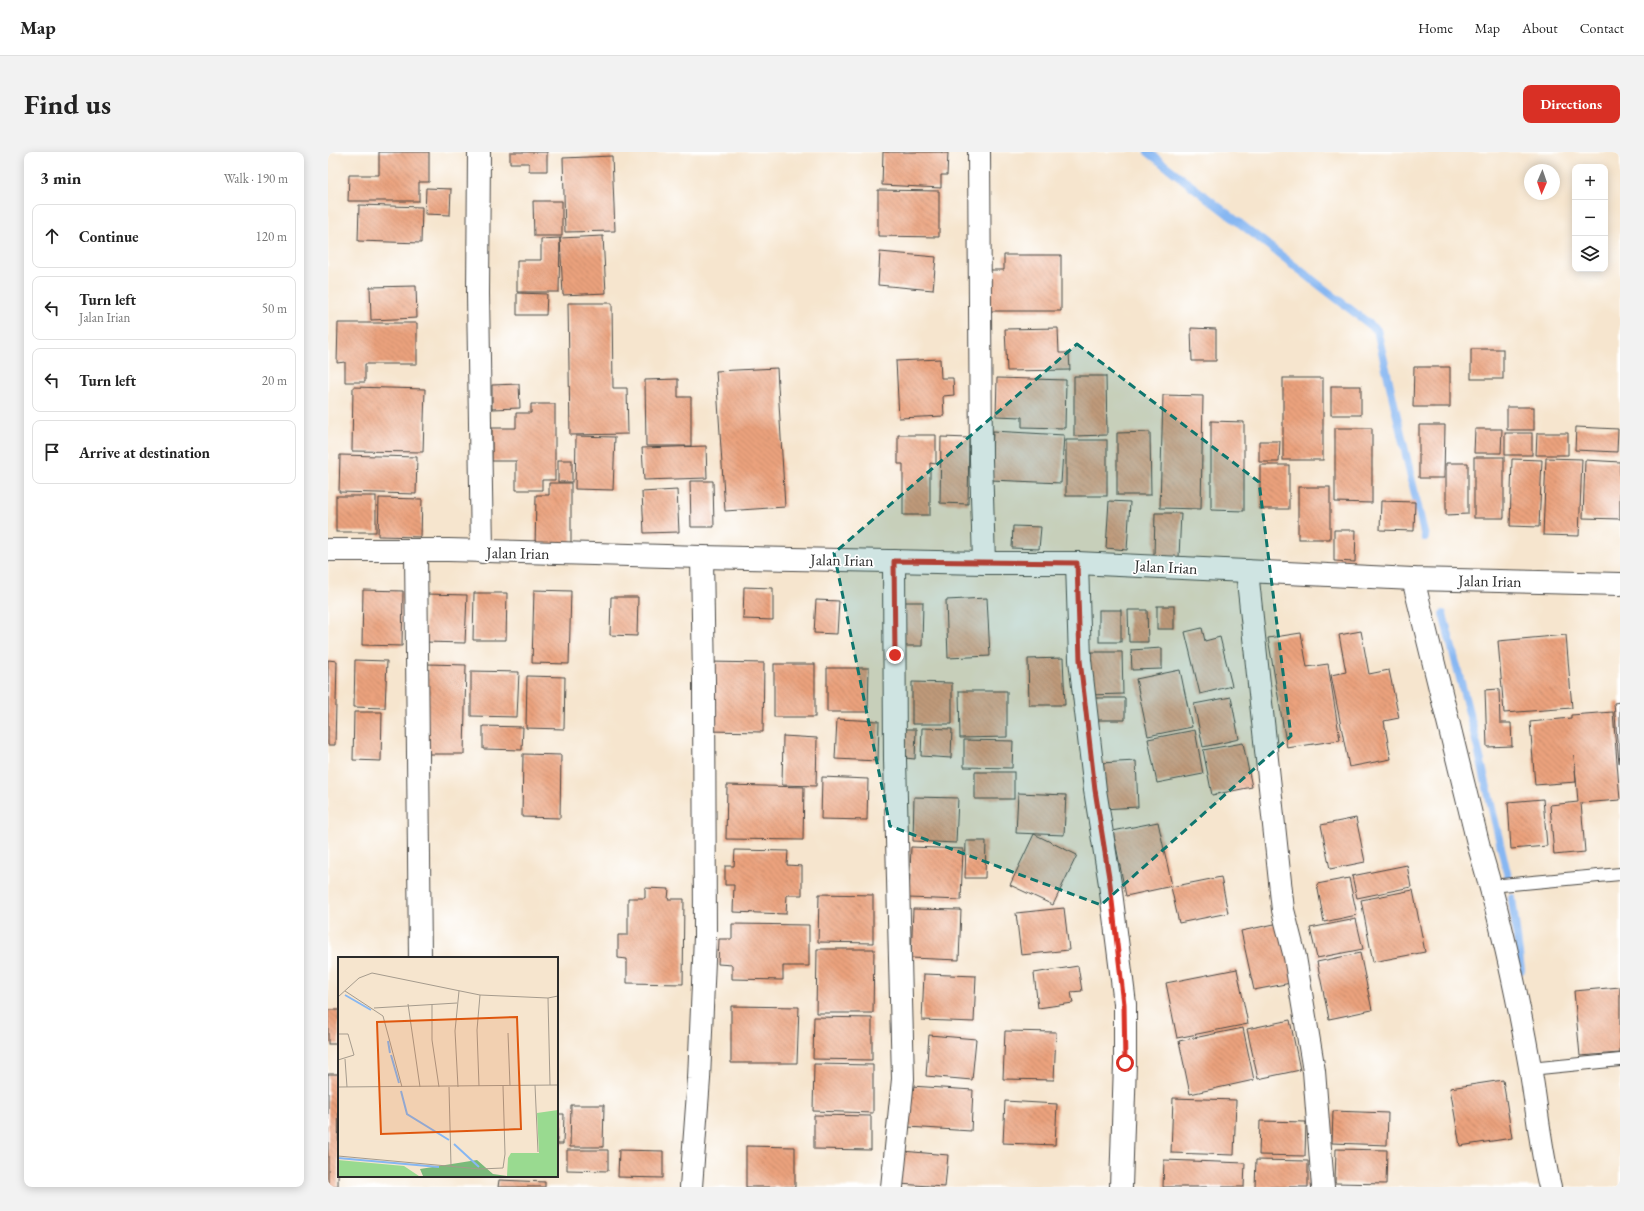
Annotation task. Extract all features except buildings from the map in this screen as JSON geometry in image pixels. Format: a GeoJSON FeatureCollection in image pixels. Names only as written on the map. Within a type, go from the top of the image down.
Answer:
{"type":"FeatureCollection","features":[{"type":"Feature","properties":{"kind":"street"},"geometry":{"type":"LineString","coordinates":[[479,152],[478,294],[482,552]]}},
{"type":"Feature","properties":{"kind":"street"},"geometry":{"type":"LineString","coordinates":[[979,152],[981,460],[984,563]]}},
{"type":"Feature","properties":{"kind":"street","name":"Jalan Irian"},"geometry":{"type":"LineString","coordinates":[[328,550],[416,552],[448,550],[984,563],[1077,563],[1413,579],[1620,584]]}},
{"type":"Feature","properties":{"kind":"street"},"geometry":{"type":"LineString","coordinates":[[416,552],[420,957]]}},
{"type":"Feature","properties":{"kind":"street"},"geometry":{"type":"LineString","coordinates":[[691,1187],[699,1079],[705,936],[702,557]]}},
{"type":"Feature","properties":{"kind":"street"},"geometry":{"type":"LineString","coordinates":[[892,1187],[903,1079],[895,759],[894,561]]}},
{"type":"Feature","properties":{"kind":"street"},"geometry":{"type":"LineString","coordinates":[[1077,563],[1080,660],[1095,790],[1110,884],[1124,1004],[1125,1063],[1121,1187]]}},
{"type":"Feature","properties":{"kind":"street"},"geometry":{"type":"LineString","coordinates":[[1247,571],[1283,910],[1295,957],[1314,1071],[1323,1187]]}},
{"type":"Feature","properties":{"kind":"street"},"geometry":{"type":"LineString","coordinates":[[1413,579],[1491,886],[1520,1013],[1530,1068],[1542,1153],[1550,1187]]}},
{"type":"Feature","properties":{"kind":"lane"},"geometry":{"type":"LineString","coordinates":[[1491,886],[1620,874]]}},
{"type":"Feature","properties":{"kind":"lane"},"geometry":{"type":"LineString","coordinates":[[1530,1068],[1620,1060]]}},
{"type":"Feature","properties":{"kind":"highlighted area"},"geometry":{"type":"Polygon","coordinates":[[[1077,344],[1259,482],[1291,736],[1101,905],[890,826],[834,553],[1077,344]]]}},
{"type":"Feature","properties":{"kind":"waterway"},"geometry":{"type":"LineString","coordinates":[[1148,152],[1377,330],[1425,537]]}},
{"type":"Feature","properties":{"kind":"waterway"},"geometry":{"type":"LineString","coordinates":[[1443,614],[1473,728],[1508,877]]}},
{"type":"Feature","properties":{"kind":"waterway"},"geometry":{"type":"LineString","coordinates":[[1512,898],[1521,970]]}},
{"type":"Feature","properties":{"kind":"route"},"geometry":{"type":"LineString","coordinates":[[895,655],[894,561],[1077,563],[1080,660],[1095,790],[1110,884],[1124,1004],[1125,1063]]}}]}
